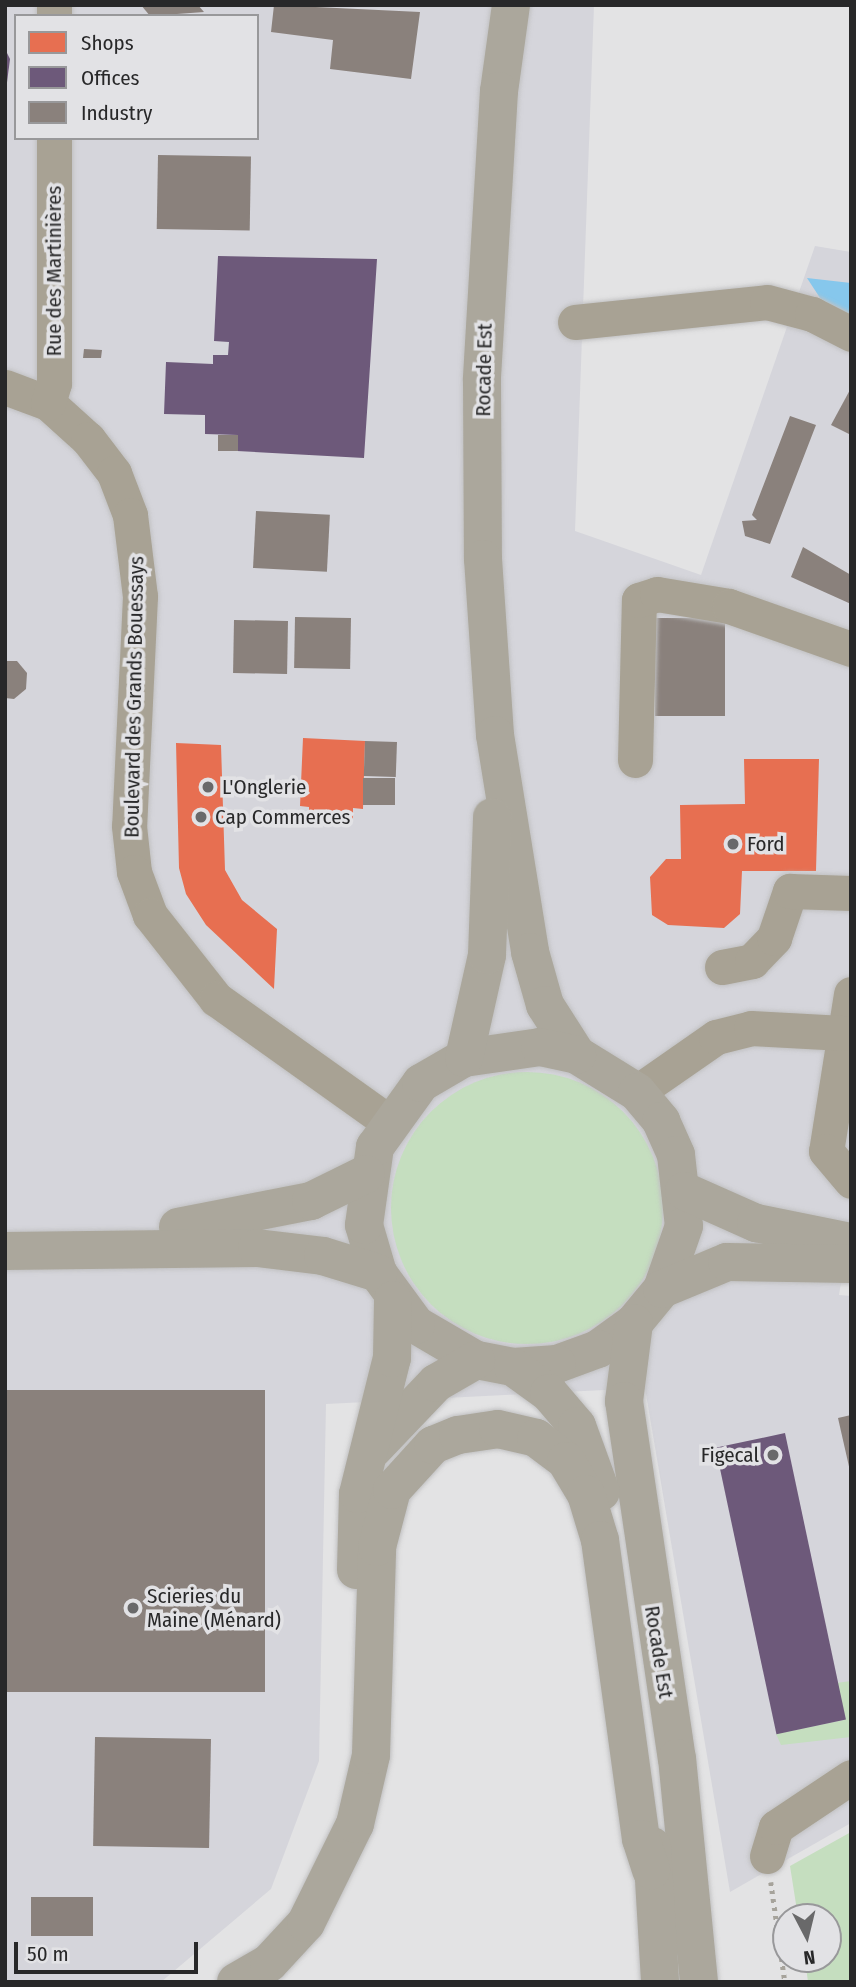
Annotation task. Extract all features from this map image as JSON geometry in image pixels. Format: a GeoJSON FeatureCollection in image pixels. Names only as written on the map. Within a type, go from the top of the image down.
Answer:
{"type":"FeatureCollection","features":[{"type":"Feature","properties":{"kind":"main road","name":"Rocade Est"},"geometry":{"type":"LineString","coordinates":[[495,735],[483,559],[482,381],[498,104],[511,5]]}},
{"type":"Feature","properties":{"kind":"main road"},"geometry":{"type":"LineString","coordinates":[[495,735],[530,951],[545,1005],[577,1055]]}},
{"type":"Feature","properties":{"kind":"main road"},"geometry":{"type":"LineString","coordinates":[[464,1058],[487,955],[495,735]]}},
{"type":"Feature","properties":{"kind":"main road"},"geometry":{"type":"LineString","coordinates":[[11,1250],[257,1248],[323,1256],[385,1286],[435,1339],[475,1360],[513,1367],[578,1356],[634,1323],[662,1289],[676,1259],[684,1191],[661,1121],[638,1093],[577,1055],[540,1047],[464,1058],[421,1083],[387,1122],[366,1174],[364,1224],[385,1286],[392,1358],[358,1494],[354,1738],[346,1795],[301,1902],[280,1936],[234,1982]]}},
{"type":"Feature","properties":{"kind":"main road"},"geometry":{"type":"LineString","coordinates":[[11,1250],[253,1218],[311,1201],[366,1174]]}},
{"type":"Feature","properties":{"kind":"main road"},"geometry":{"type":"LineString","coordinates":[[684,1191],[756,1223],[851,1242]]}},
{"type":"Feature","properties":{"kind":"main road"},"geometry":{"type":"LineString","coordinates":[[662,1289],[726,1262],[851,1264]]}},
{"type":"Feature","properties":{"kind":"main road","name":"Rocade Est"},"geometry":{"type":"LineString","coordinates":[[634,1323],[624,1401],[677,1758],[699,1982]]}},
{"type":"Feature","properties":{"kind":"main road"},"geometry":{"type":"LineString","coordinates":[[368,1457],[402,1412],[475,1360]]}},
{"type":"Feature","properties":{"kind":"main road","name":"Rocade Est"},"geometry":{"type":"LineString","coordinates":[[513,1367],[550,1393],[593,1456],[608,1521],[652,1837],[651,1870],[660,1982]]}},
{"type":"Feature","properties":{"kind":"main road"},"geometry":{"type":"LineString","coordinates":[[234,1982],[269,1963],[306,1923],[355,1824],[371,1755],[383,1524],[392,1490],[433,1445],[458,1435],[498,1429],[536,1438],[566,1461],[586,1494],[600,1540],[641,1839],[651,1870]]}},
{"type":"Feature","properties":{"kind":"street","name":"Rue des Martinières"},"geometry":{"type":"LineString","coordinates":[[48,404],[54,383],[54,140]]}},
{"type":"Feature","properties":{"kind":"street"},"geometry":{"type":"LineString","coordinates":[[575,322],[767,302],[812,314],[851,334]]}},
{"type":"Feature","properties":{"kind":"street","name":"Boulevard des Grands Bouessays"},"geometry":{"type":"LineString","coordinates":[[5,387],[48,404],[114,473],[138,550],[129,826],[134,872],[150,915],[216,999],[387,1122]]}},
{"type":"Feature","properties":{"kind":"street"},"geometry":{"type":"LineString","coordinates":[[635,760],[639,600],[657,594],[729,606],[851,649]]}},
{"type":"Feature","properties":{"kind":"street"},"geometry":{"type":"LineString","coordinates":[[722,967],[751,961],[774,938],[790,891],[851,893]]}},
{"type":"Feature","properties":{"kind":"street"},"geometry":{"type":"LineString","coordinates":[[851,995],[844,1033],[815,1127],[826,1151],[851,1181]]}},
{"type":"Feature","properties":{"kind":"street"},"geometry":{"type":"LineString","coordinates":[[638,1093],[716,1037],[751,1028],[844,1033]]}},
{"type":"Feature","properties":{"kind":"street"},"geometry":{"type":"LineString","coordinates":[[767,1856],[776,1827],[851,1777]]}},
{"type":"Feature","properties":{"kind":"shaded area"},"geometry":{"type":"Polygon","coordinates":[[[5,5],[594,5],[575,531],[701,575],[815,246],[851,252],[851,1219],[839,1295],[851,1296],[851,1823],[730,1892],[645,1388],[326,1404],[319,1761],[271,1889],[161,1982],[5,1982],[5,5]]]}},
{"type":"Feature","properties":{"kind":"green space"},"geometry":{"type":"Polygon","coordinates":[[[514,1072],[540,1072],[579,1082],[603,1095],[623,1112],[640,1132],[653,1156],[661,1181],[661,1235],[653,1260],[640,1284],[623,1304],[603,1321],[579,1334],[554,1342],[514,1344],[487,1338],[463,1328],[441,1313],[422,1294],[407,1272],[397,1248],[391,1221],[391,1195],[397,1168],[407,1144],[422,1122],[441,1103],[463,1088],[487,1078],[514,1072]]]}},
{"type":"Feature","properties":{"kind":"green space"},"geometry":{"type":"Polygon","coordinates":[[[851,1681],[851,1737],[781,1745],[776,1734],[844,1720],[836,1683],[851,1681]]]}},
{"type":"Feature","properties":{"kind":"green space"},"geometry":{"type":"Polygon","coordinates":[[[851,1832],[851,1982],[808,1982],[807,1973],[842,1973],[842,1903],[796,1903],[790,1866],[851,1832]]]}},
{"type":"Feature","properties":{"kind":"water"},"geometry":{"type":"Polygon","coordinates":[[[807,278],[851,283],[851,319],[822,301],[807,278]]]}},
{"type":"Feature","properties":{"kind":"building: Shops"},"geometry":{"type":"Polygon","coordinates":[[[303,738],[365,741],[363,809],[353,808],[353,822],[309,820],[309,807],[300,806],[303,738]]]}},
{"type":"Feature","properties":{"kind":"building: Shops","name":"Cap Commerces"},"geometry":{"type":"Polygon","coordinates":[[[176,743],[221,745],[225,870],[242,900],[277,929],[274,989],[206,925],[186,894],[179,868],[176,743]]]}},
{"type":"Feature","properties":{"kind":"building: Shops"},"geometry":{"type":"Polygon","coordinates":[[[744,759],[819,759],[816,871],[742,871],[740,914],[724,928],[668,925],[652,915],[650,877],[666,859],[681,859],[680,805],[745,804],[744,759]]]}},
{"type":"Feature","properties":{"kind":"building: Offices"},"geometry":{"type":"Polygon","coordinates":[[[5,49],[10,59],[5,98],[5,49]]]}},
{"type":"Feature","properties":{"kind":"building: Offices"},"geometry":{"type":"Polygon","coordinates":[[[218,256],[377,259],[364,458],[237,451],[238,435],[205,434],[205,415],[164,414],[166,362],[213,364],[213,355],[228,355],[229,342],[214,341],[218,256]]]}},
{"type":"Feature","properties":{"kind":"building: Offices"},"geometry":{"type":"Polygon","coordinates":[[[785,1433],[846,1720],[776,1734],[716,1448],[785,1433]]]}},
{"type":"Feature","properties":{"kind":"building: Industry"},"geometry":{"type":"Polygon","coordinates":[[[141,5],[198,5],[204,12],[177,14],[148,14],[141,5]]]}},
{"type":"Feature","properties":{"kind":"building: Industry"},"geometry":{"type":"Polygon","coordinates":[[[274,5],[420,12],[411,79],[330,69],[333,40],[271,32],[274,5]]]}},
{"type":"Feature","properties":{"kind":"building: Industry"},"geometry":{"type":"Polygon","coordinates":[[[158,155],[251,157],[250,231],[157,229],[158,155]]]}},
{"type":"Feature","properties":{"kind":"building: Industry"},"geometry":{"type":"Polygon","coordinates":[[[84,349],[102,350],[101,358],[83,358],[84,349]]]}},
{"type":"Feature","properties":{"kind":"building: Industry"},"geometry":{"type":"Polygon","coordinates":[[[851,388],[851,435],[831,425],[851,388]]]}},
{"type":"Feature","properties":{"kind":"building: Industry"},"geometry":{"type":"Polygon","coordinates":[[[790,416],[816,425],[770,544],[745,536],[742,521],[757,520],[752,515],[790,416]]]}},
{"type":"Feature","properties":{"kind":"building: Industry"},"geometry":{"type":"Polygon","coordinates":[[[218,435],[238,435],[238,451],[218,451],[218,435]]]}},
{"type":"Feature","properties":{"kind":"building: Industry"},"geometry":{"type":"Polygon","coordinates":[[[256,511],[330,515],[327,572],[253,568],[256,511]]]}},
{"type":"Feature","properties":{"kind":"building: Industry"},"geometry":{"type":"Polygon","coordinates":[[[803,547],[851,575],[851,604],[791,577],[803,547]]]}},
{"type":"Feature","properties":{"kind":"building: Industry"},"geometry":{"type":"Polygon","coordinates":[[[295,617],[351,618],[350,669],[294,668],[295,617]]]}},
{"type":"Feature","properties":{"kind":"building: Industry"},"geometry":{"type":"Polygon","coordinates":[[[655,618],[725,618],[725,716],[655,716],[655,618]]]}},
{"type":"Feature","properties":{"kind":"building: Industry"},"geometry":{"type":"Polygon","coordinates":[[[234,620],[288,621],[287,674],[233,673],[234,620]]]}},
{"type":"Feature","properties":{"kind":"building: Industry"},"geometry":{"type":"Polygon","coordinates":[[[5,661],[17,661],[27,673],[26,689],[14,699],[5,698],[5,661]]]}},
{"type":"Feature","properties":{"kind":"building: Industry"},"geometry":{"type":"Polygon","coordinates":[[[365,741],[397,742],[396,777],[364,776],[365,741]]]}},
{"type":"Feature","properties":{"kind":"building: Industry"},"geometry":{"type":"Polygon","coordinates":[[[363,778],[395,778],[395,805],[363,805],[363,778]]]}},
{"type":"Feature","properties":{"kind":"building: Industry"},"geometry":{"type":"Polygon","coordinates":[[[5,1390],[265,1390],[265,1692],[5,1692],[5,1390]]]}},
{"type":"Feature","properties":{"kind":"building: Industry"},"geometry":{"type":"Polygon","coordinates":[[[851,1415],[851,1471],[850,1471],[838,1418],[851,1415]]]}},
{"type":"Feature","properties":{"kind":"building: Industry"},"geometry":{"type":"Polygon","coordinates":[[[95,1737],[211,1739],[209,1848],[93,1846],[95,1737]]]}},
{"type":"Feature","properties":{"kind":"building: Industry"},"geometry":{"type":"Polygon","coordinates":[[[31,1897],[93,1897],[93,1936],[31,1936],[31,1897]]]}},
{"type":"Feature","properties":{"kind":"place","name":"L'Onglerie"},"geometry":{"type":"Point","coordinates":[208,787]}},
{"type":"Feature","properties":{"kind":"place","name":"Cap Commerces"},"geometry":{"type":"Point","coordinates":[201,817]}},
{"type":"Feature","properties":{"kind":"place","name":"Ford"},"geometry":{"type":"Point","coordinates":[733,844]}},
{"type":"Feature","properties":{"kind":"place","name":"Figecal"},"geometry":{"type":"Point","coordinates":[773,1455]}},
{"type":"Feature","properties":{"kind":"place","name":"Scieries du Maine (Ménard)"},"geometry":{"type":"Point","coordinates":[133,1608]}}]}
